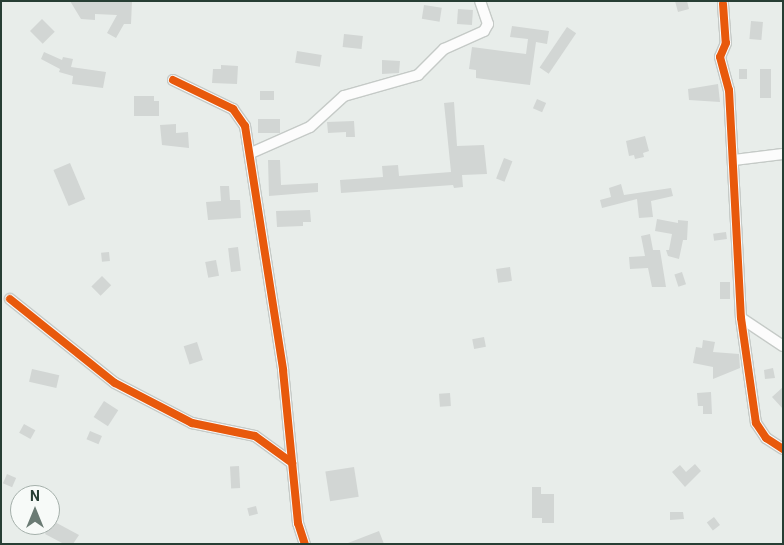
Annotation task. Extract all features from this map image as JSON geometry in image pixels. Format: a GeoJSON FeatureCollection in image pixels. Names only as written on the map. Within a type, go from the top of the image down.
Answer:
{"type":"FeatureCollection","features":[{"type":"Feature","properties":{"kind":"street"},"geometry":{"type":"LineString","coordinates":[[251,153],[310,127],[344,96],[418,75],[444,49],[484,31],[488,24],[480,1]]}},
{"type":"Feature","properties":{"kind":"street"},"geometry":{"type":"LineString","coordinates":[[723,4],[726,43],[720,57],[729,90],[734,160],[740,318],[756,423],[766,438],[783,449]]}},
{"type":"Feature","properties":{"kind":"street"},"geometry":{"type":"LineString","coordinates":[[173,80],[232,109],[244,126],[251,153],[261,242],[283,370],[298,523],[305,544]]}},
{"type":"Feature","properties":{"kind":"street"},"geometry":{"type":"LineString","coordinates":[[734,160],[783,154]]}},
{"type":"Feature","properties":{"kind":"street"},"geometry":{"type":"LineString","coordinates":[[10,299],[115,383],[192,423],[255,436],[292,463]]}},
{"type":"Feature","properties":{"kind":"street"},"geometry":{"type":"LineString","coordinates":[[740,318],[783,346]]}},
{"type":"Feature","properties":{"kind":"building"},"geometry":{"type":"Polygon","coordinates":[[[70,1],[132,1],[131,24],[124,24],[116,38],[107,33],[117,15],[95,14],[95,20],[81,19],[70,1]]]}},
{"type":"Feature","properties":{"kind":"building"},"geometry":{"type":"Polygon","coordinates":[[[675,1],[687,1],[689,9],[678,12],[675,1]]]}},
{"type":"Feature","properties":{"kind":"building"},"geometry":{"type":"Polygon","coordinates":[[[424,5],[442,8],[440,22],[422,19],[424,5]]]}},
{"type":"Feature","properties":{"kind":"building"},"geometry":{"type":"Polygon","coordinates":[[[458,9],[473,10],[472,25],[457,24],[458,9]]]}},
{"type":"Feature","properties":{"kind":"building"},"geometry":{"type":"Polygon","coordinates":[[[42,19],[55,32],[43,44],[30,31],[42,19]]]}},
{"type":"Feature","properties":{"kind":"building"},"geometry":{"type":"Polygon","coordinates":[[[751,21],[763,22],[761,40],[749,39],[751,21]]]}},
{"type":"Feature","properties":{"kind":"building"},"geometry":{"type":"Polygon","coordinates":[[[512,26],[549,31],[547,44],[536,42],[530,85],[476,78],[476,70],[469,69],[472,47],[526,54],[528,39],[510,37],[512,26]]]}},
{"type":"Feature","properties":{"kind":"building"},"geometry":{"type":"Polygon","coordinates":[[[567,27],[576,33],[549,74],[540,68],[567,27]]]}},
{"type":"Feature","properties":{"kind":"building"},"geometry":{"type":"Polygon","coordinates":[[[344,34],[363,36],[362,49],[343,47],[344,34]]]}},
{"type":"Feature","properties":{"kind":"building"},"geometry":{"type":"Polygon","coordinates":[[[297,51],[322,55],[320,67],[295,63],[297,51]]]}},
{"type":"Feature","properties":{"kind":"building"},"geometry":{"type":"Polygon","coordinates":[[[44,52],[62,60],[63,57],[73,59],[71,67],[106,72],[103,88],[72,84],[73,76],[59,72],[60,69],[41,59],[44,52]]]}},
{"type":"Feature","properties":{"kind":"building"},"geometry":{"type":"Polygon","coordinates":[[[382,60],[400,61],[399,73],[382,74],[382,60]]]}},
{"type":"Feature","properties":{"kind":"building"},"geometry":{"type":"Polygon","coordinates":[[[221,65],[238,66],[237,84],[212,83],[213,69],[221,69],[221,65]]]}},
{"type":"Feature","properties":{"kind":"building"},"geometry":{"type":"Polygon","coordinates":[[[739,69],[747,69],[747,79],[739,79],[739,69]]]}},
{"type":"Feature","properties":{"kind":"building"},"geometry":{"type":"Polygon","coordinates":[[[760,69],[771,69],[771,98],[760,98],[760,69]]]}},
{"type":"Feature","properties":{"kind":"building"},"geometry":{"type":"Polygon","coordinates":[[[718,84],[720,102],[689,100],[688,89],[718,84]]]}},
{"type":"Feature","properties":{"kind":"building"},"geometry":{"type":"Polygon","coordinates":[[[260,91],[274,91],[274,100],[260,100],[260,91]]]}},
{"type":"Feature","properties":{"kind":"building"},"geometry":{"type":"Polygon","coordinates":[[[134,96],[154,96],[154,101],[159,101],[159,116],[134,116],[134,96]]]}},
{"type":"Feature","properties":{"kind":"building"},"geometry":{"type":"Polygon","coordinates":[[[537,99],[546,103],[542,112],[533,108],[537,99]]]}},
{"type":"Feature","properties":{"kind":"building"},"geometry":{"type":"Polygon","coordinates":[[[454,102],[457,146],[484,145],[487,174],[462,175],[463,187],[454,188],[453,185],[341,193],[340,180],[383,177],[382,166],[398,165],[399,176],[451,172],[444,103],[454,102]]]}},
{"type":"Feature","properties":{"kind":"building"},"geometry":{"type":"Polygon","coordinates":[[[258,119],[280,119],[280,133],[258,133],[258,119]]]}},
{"type":"Feature","properties":{"kind":"building"},"geometry":{"type":"Polygon","coordinates":[[[354,121],[355,137],[346,137],[346,132],[328,133],[327,122],[354,121]]]}},
{"type":"Feature","properties":{"kind":"building"},"geometry":{"type":"Polygon","coordinates":[[[176,124],[176,133],[188,132],[189,148],[162,145],[160,125],[176,124]]]}},
{"type":"Feature","properties":{"kind":"building"},"geometry":{"type":"Polygon","coordinates":[[[645,136],[649,151],[643,153],[644,157],[635,159],[634,155],[629,156],[626,141],[645,136]]]}},
{"type":"Feature","properties":{"kind":"building"},"geometry":{"type":"Polygon","coordinates":[[[504,158],[512,161],[505,182],[496,179],[504,158]]]}},
{"type":"Feature","properties":{"kind":"building"},"geometry":{"type":"Polygon","coordinates":[[[268,160],[280,160],[281,185],[318,183],[318,192],[269,196],[268,160]]]}},
{"type":"Feature","properties":{"kind":"building"},"geometry":{"type":"Polygon","coordinates":[[[70,163],[85,199],[69,206],[53,170],[70,163]]]}},
{"type":"Feature","properties":{"kind":"building"},"geometry":{"type":"Polygon","coordinates":[[[621,184],[624,195],[671,188],[673,196],[651,201],[653,217],[639,218],[637,199],[602,208],[600,200],[611,197],[609,188],[621,184]]]}},
{"type":"Feature","properties":{"kind":"building"},"geometry":{"type":"Polygon","coordinates":[[[220,186],[229,186],[230,200],[240,200],[241,218],[208,220],[206,202],[221,201],[220,186]]]}},
{"type":"Feature","properties":{"kind":"building"},"geometry":{"type":"Polygon","coordinates":[[[310,210],[311,222],[303,222],[303,226],[277,227],[276,211],[310,210]]]}},
{"type":"Feature","properties":{"kind":"building"},"geometry":{"type":"Polygon","coordinates":[[[657,219],[678,223],[678,220],[688,221],[687,240],[683,240],[679,259],[668,256],[666,250],[669,250],[672,234],[655,231],[657,219]]]}},
{"type":"Feature","properties":{"kind":"building"},"geometry":{"type":"Polygon","coordinates":[[[726,232],[727,239],[714,241],[713,234],[726,232]]]}},
{"type":"Feature","properties":{"kind":"building"},"geometry":{"type":"Polygon","coordinates":[[[650,234],[653,250],[660,250],[666,287],[652,287],[648,268],[630,269],[629,257],[645,256],[641,236],[650,234]]]}},
{"type":"Feature","properties":{"kind":"building"},"geometry":{"type":"Polygon","coordinates":[[[238,247],[241,271],[231,272],[228,248],[238,247]]]}},
{"type":"Feature","properties":{"kind":"building"},"geometry":{"type":"Polygon","coordinates":[[[109,252],[110,261],[102,262],[101,253],[109,252]]]}},
{"type":"Feature","properties":{"kind":"building"},"geometry":{"type":"Polygon","coordinates":[[[216,260],[219,276],[208,278],[205,262],[216,260]]]}},
{"type":"Feature","properties":{"kind":"building"},"geometry":{"type":"Polygon","coordinates":[[[510,267],[512,281],[498,283],[496,269],[510,267]]]}},
{"type":"Feature","properties":{"kind":"building"},"geometry":{"type":"Polygon","coordinates":[[[682,272],[686,284],[678,287],[674,274],[682,272]]]}},
{"type":"Feature","properties":{"kind":"building"},"geometry":{"type":"Polygon","coordinates":[[[102,276],[111,285],[101,296],[91,287],[102,276]]]}},
{"type":"Feature","properties":{"kind":"building"},"geometry":{"type":"Polygon","coordinates":[[[720,282],[730,282],[730,299],[720,299],[720,282]]]}},
{"type":"Feature","properties":{"kind":"building"},"geometry":{"type":"Polygon","coordinates":[[[484,337],[486,347],[474,349],[472,339],[484,337]]]}},
{"type":"Feature","properties":{"kind":"building"},"geometry":{"type":"Polygon","coordinates":[[[703,340],[715,342],[713,352],[739,354],[740,368],[713,379],[713,367],[693,363],[696,347],[702,348],[703,340]]]}},
{"type":"Feature","properties":{"kind":"building"},"geometry":{"type":"Polygon","coordinates":[[[197,342],[203,360],[190,364],[184,346],[197,342]]]}},
{"type":"Feature","properties":{"kind":"building"},"geometry":{"type":"Polygon","coordinates":[[[773,368],[775,378],[765,379],[764,370],[773,368]]]}},
{"type":"Feature","properties":{"kind":"building"},"geometry":{"type":"Polygon","coordinates":[[[32,369],[59,375],[56,388],[29,382],[32,369]]]}},
{"type":"Feature","properties":{"kind":"building"},"geometry":{"type":"Polygon","coordinates":[[[783,387],[783,409],[772,397],[783,387]]]}},
{"type":"Feature","properties":{"kind":"building"},"geometry":{"type":"Polygon","coordinates":[[[711,392],[712,414],[703,414],[703,406],[698,406],[697,393],[711,392]]]}},
{"type":"Feature","properties":{"kind":"building"},"geometry":{"type":"Polygon","coordinates":[[[450,393],[451,406],[440,407],[439,394],[450,393]]]}},
{"type":"Feature","properties":{"kind":"building"},"geometry":{"type":"Polygon","coordinates":[[[104,401],[118,410],[108,426],[94,417],[104,401]]]}},
{"type":"Feature","properties":{"kind":"building"},"geometry":{"type":"Polygon","coordinates":[[[24,424],[35,430],[31,439],[19,433],[24,424]]]}},
{"type":"Feature","properties":{"kind":"building"},"geometry":{"type":"Polygon","coordinates":[[[90,431],[102,436],[98,444],[86,439],[90,431]]]}},
{"type":"Feature","properties":{"kind":"building"},"geometry":{"type":"Polygon","coordinates":[[[695,464],[701,471],[685,487],[672,472],[680,465],[686,472],[695,464]]]}},
{"type":"Feature","properties":{"kind":"building"},"geometry":{"type":"Polygon","coordinates":[[[230,466],[239,466],[240,488],[231,488],[230,466]]]}},
{"type":"Feature","properties":{"kind":"building"},"geometry":{"type":"Polygon","coordinates":[[[354,467],[359,497],[330,501],[325,472],[354,467]]]}},
{"type":"Feature","properties":{"kind":"building"},"geometry":{"type":"Polygon","coordinates":[[[7,474],[16,478],[13,485],[10,486],[3,483],[7,474]]]}},
{"type":"Feature","properties":{"kind":"building"},"geometry":{"type":"Polygon","coordinates":[[[532,487],[541,487],[541,494],[554,494],[554,523],[542,523],[542,518],[532,518],[532,487]]]}},
{"type":"Feature","properties":{"kind":"building"},"geometry":{"type":"Polygon","coordinates":[[[256,506],[258,514],[249,516],[247,508],[256,506]]]}},
{"type":"Feature","properties":{"kind":"building"},"geometry":{"type":"Polygon","coordinates":[[[670,512],[683,512],[684,519],[670,520],[670,512]]]}},
{"type":"Feature","properties":{"kind":"building"},"geometry":{"type":"Polygon","coordinates":[[[714,517],[720,525],[713,530],[707,522],[714,517]]]}},
{"type":"Feature","properties":{"kind":"building"},"geometry":{"type":"Polygon","coordinates":[[[60,525],[79,535],[73,544],[64,544],[47,535],[60,535],[60,525]]]}},
{"type":"Feature","properties":{"kind":"building"},"geometry":{"type":"Polygon","coordinates":[[[379,531],[384,544],[348,544],[348,543],[379,531]]]}},
{"type":"Feature","properties":{"kind":"cycle path"},"geometry":{"type":"LineString","coordinates":[[723,4],[726,43],[720,57],[729,90],[741,318],[756,423],[766,438],[783,449]]}},
{"type":"Feature","properties":{"kind":"cycle path"},"geometry":{"type":"LineString","coordinates":[[173,80],[233,109],[245,126],[283,370],[298,523],[305,544]]}},
{"type":"Feature","properties":{"kind":"cycle path"},"geometry":{"type":"LineString","coordinates":[[10,299],[115,383],[192,423],[255,436],[292,463]]}}]}
